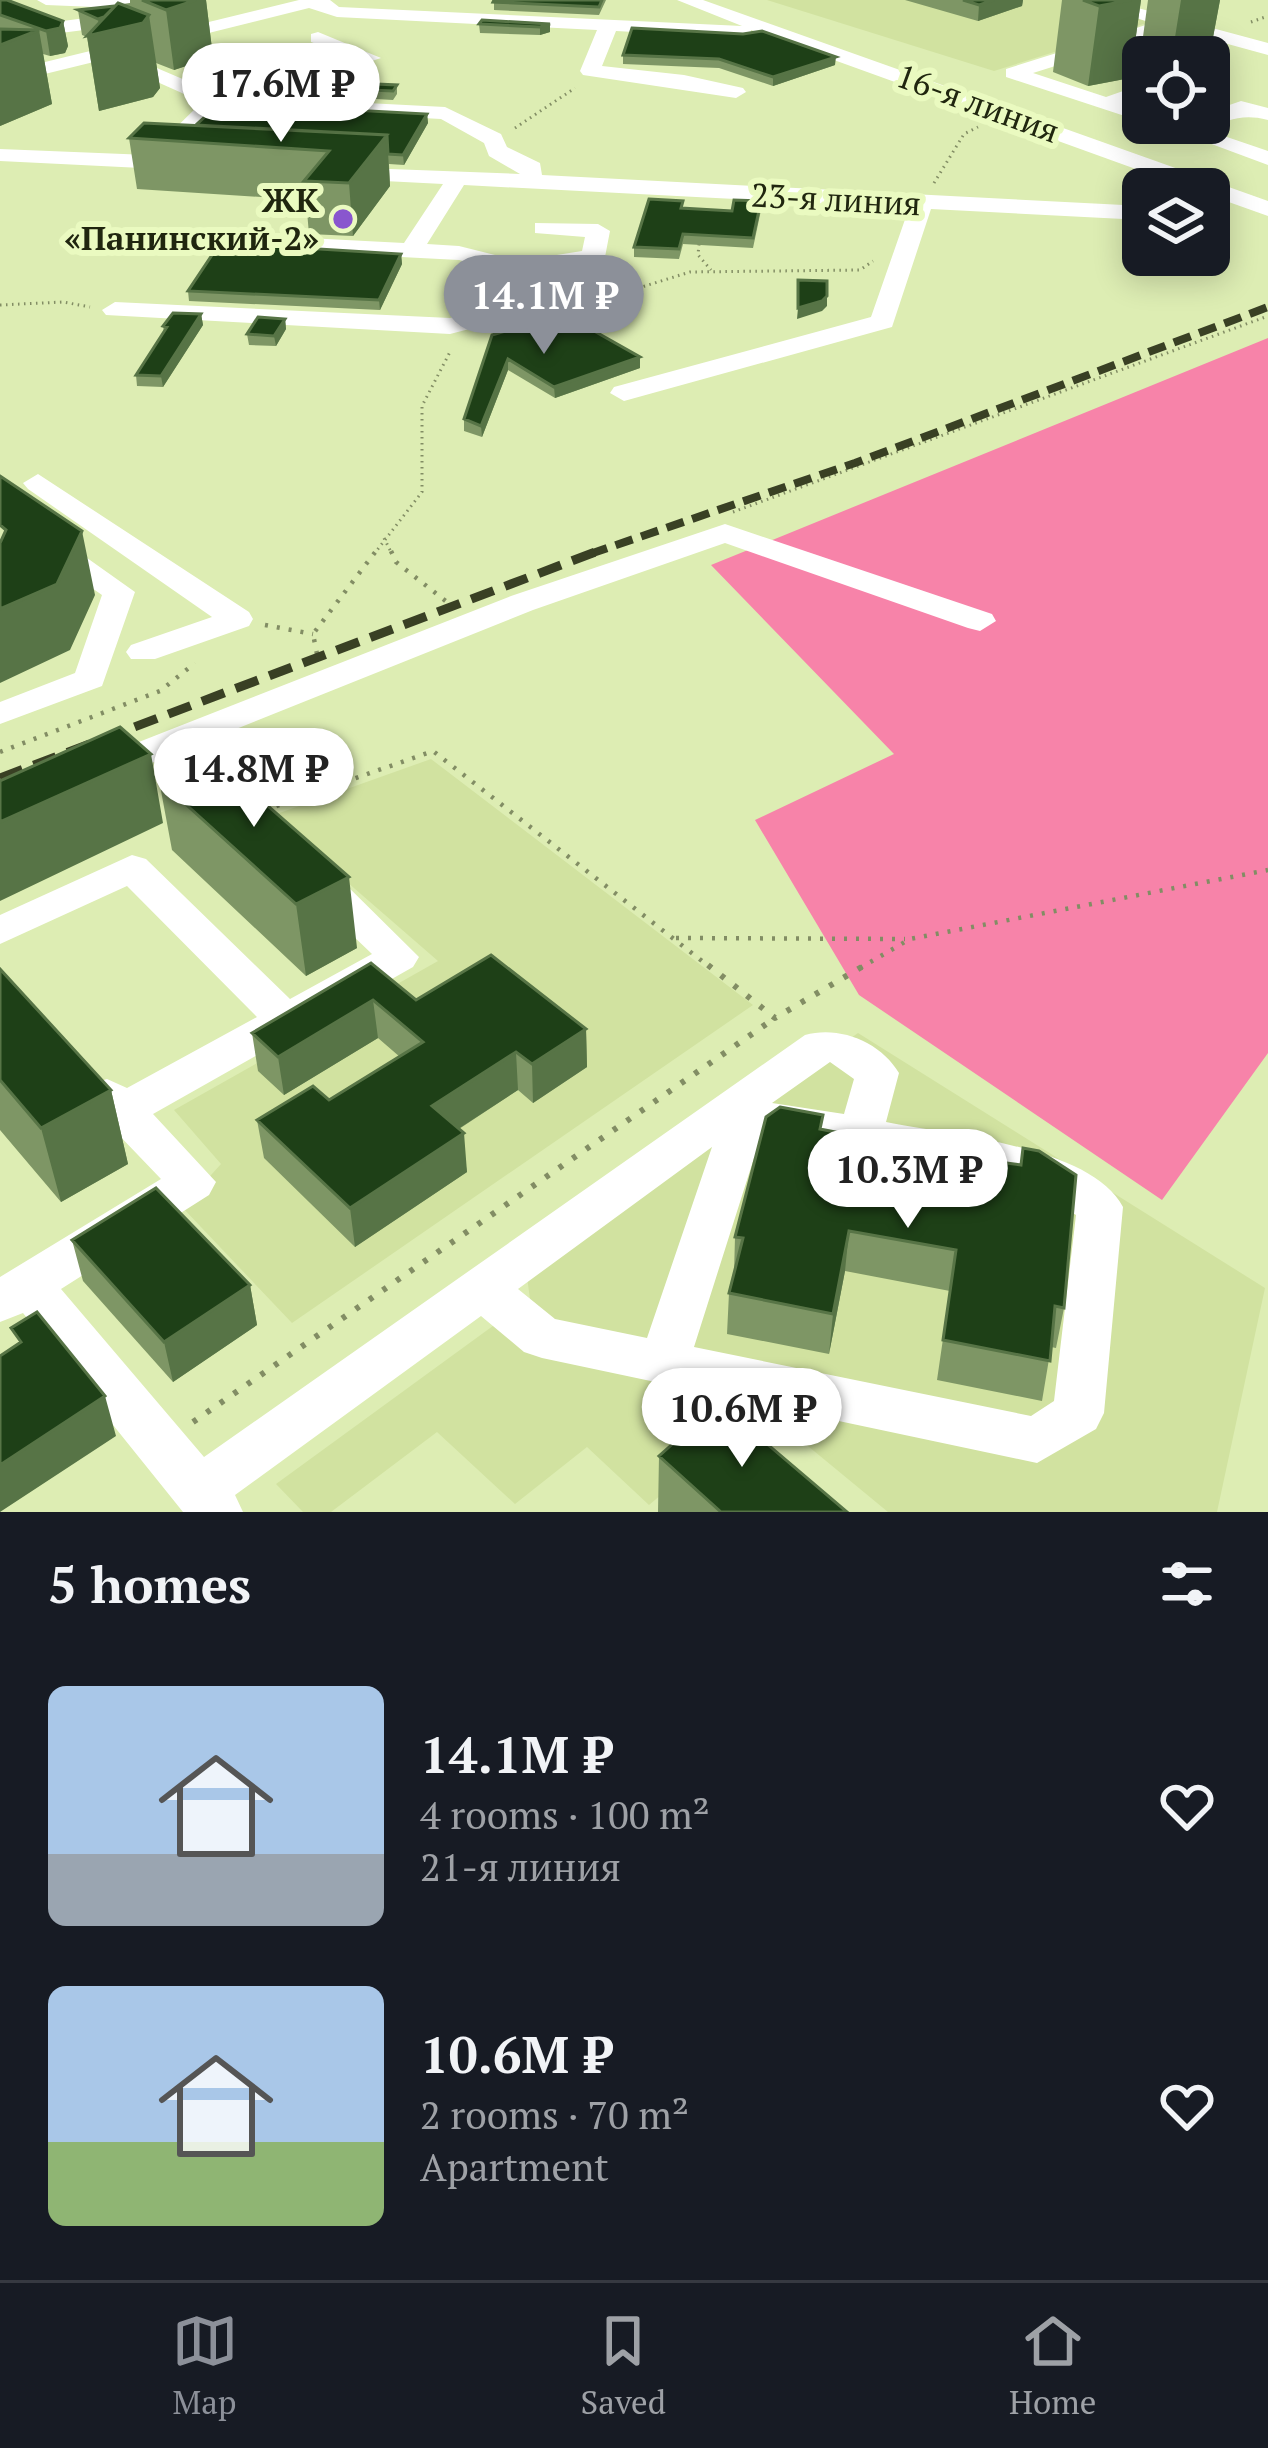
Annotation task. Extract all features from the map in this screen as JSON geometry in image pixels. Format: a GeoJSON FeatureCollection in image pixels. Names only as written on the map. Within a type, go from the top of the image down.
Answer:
{"type":"FeatureCollection","features":[{"type":"Feature","properties":{"kind":"street"},"geometry":{"type":"LineString","coordinates":[[46,0],[178,6]]}},
{"type":"Feature","properties":{"kind":"street","name":"16-я линия"},"geometry":{"type":"LineString","coordinates":[[686,0],[1268,209]]}},
{"type":"Feature","properties":{"kind":"street"},"geometry":{"type":"LineString","coordinates":[[1087,0],[1260,47]]}},
{"type":"Feature","properties":{"kind":"street"},"geometry":{"type":"LineString","coordinates":[[0,79],[316,1],[337,12],[782,33]]}},
{"type":"Feature","properties":{"kind":"street"},"geometry":{"type":"LineString","coordinates":[[201,7],[270,13]]}},
{"type":"Feature","properties":{"kind":"street"},"geometry":{"type":"LineString","coordinates":[[0,16],[13,13],[45,28],[122,18],[169,38]]}},
{"type":"Feature","properties":{"kind":"street"},"geometry":{"type":"LineString","coordinates":[[1122,109],[1012,73],[1173,23]]}},
{"type":"Feature","properties":{"kind":"street"},"geometry":{"type":"LineString","coordinates":[[608,27],[590,71],[736,92]]}},
{"type":"Feature","properties":{"kind":"street"},"geometry":{"type":"LineString","coordinates":[[105,53],[204,96],[256,82],[221,67],[266,55],[314,74],[371,58],[319,38]]}},
{"type":"Feature","properties":{"kind":"street"},"geometry":{"type":"LineString","coordinates":[[1230,56],[1260,47]]}},
{"type":"Feature","properties":{"kind":"street"},"geometry":{"type":"LineString","coordinates":[[1107,104],[1122,98]]}},
{"type":"Feature","properties":{"kind":"street"},"geometry":{"type":"LineString","coordinates":[[152,161],[178,129],[190,127],[214,101],[445,113],[463,121],[478,136],[493,140],[497,151],[532,168],[529,183]]}},
{"type":"Feature","properties":{"kind":"street"},"geometry":{"type":"LineString","coordinates":[[1230,110],[1241,106],[1268,114]]}},
{"type":"Feature","properties":{"kind":"street"},"geometry":{"type":"LineString","coordinates":[[1230,143],[1268,158]]}},
{"type":"Feature","properties":{"kind":"street"},"geometry":{"type":"LineString","coordinates":[[0,154],[199,164]]}},
{"type":"Feature","properties":{"kind":"street","name":"23-я линия"},"geometry":{"type":"LineString","coordinates":[[316,171],[676,191],[918,213],[1122,213]]}},
{"type":"Feature","properties":{"kind":"street"},"geometry":{"type":"LineString","coordinates":[[411,250],[457,178]]}},
{"type":"Feature","properties":{"kind":"street"},"geometry":{"type":"LineString","coordinates":[[624,393],[883,322],[898,259],[910,244],[918,213]]}},
{"type":"Feature","properties":{"kind":"street"},"geometry":{"type":"LineString","coordinates":[[1230,219],[1268,221]]}},
{"type":"Feature","properties":{"kind":"street"},"geometry":{"type":"LineString","coordinates":[[170,238],[493,258],[522,277],[593,257],[598,231],[543,228]]}},
{"type":"Feature","properties":{"kind":"street"},"geometry":{"type":"LineString","coordinates":[[115,310],[368,325],[464,325],[513,307],[524,296],[522,277]]}},
{"type":"Feature","properties":{"kind":"street"},"geometry":{"type":"LineString","coordinates":[[38,483],[237,619]]}},
{"type":"Feature","properties":{"kind":"street"},"geometry":{"type":"LineString","coordinates":[[0,510],[119,592],[89,679],[0,714]]}},
{"type":"Feature","properties":{"kind":"street"},"geometry":{"type":"LineString","coordinates":[[64,784],[522,602],[724,533],[980,621]]}},
{"type":"Feature","properties":{"kind":"street"},"geometry":{"type":"LineString","coordinates":[[114,607],[182,581]]}},
{"type":"Feature","properties":{"kind":"street"},"geometry":{"type":"LineString","coordinates":[[143,652],[237,619]]}},
{"type":"Feature","properties":{"kind":"street"},"geometry":{"type":"LineString","coordinates":[[171,743],[202,772]]}},
{"type":"Feature","properties":{"kind":"street"},"geometry":{"type":"LineString","coordinates":[[122,1111],[400,957],[249,816]]}},
{"type":"Feature","properties":{"kind":"street"},"geometry":{"type":"LineString","coordinates":[[0,932],[131,868],[285,1019]]}},
{"type":"Feature","properties":{"kind":"street"},"geometry":{"type":"LineString","coordinates":[[73,1059],[193,1182],[14,1294],[160,1445],[208,1502],[482,1288],[820,1046],[839,1047],[877,1073],[861,1134]]}},
{"type":"Feature","properties":{"kind":"street"},"geometry":{"type":"LineString","coordinates":[[482,1288],[542,1336],[664,1363],[1037,1441],[1078,1413],[1100,1207],[1046,1172],[778,1118],[734,1148],[664,1363]]}},
{"type":"Feature","properties":{"kind":"path"},"geometry":{"type":"LineString","coordinates":[[493,140],[587,80],[590,71]]}},
{"type":"Feature","properties":{"kind":"path"},"geometry":{"type":"LineString","coordinates":[[515,328],[690,272],[860,270],[902,243],[964,134],[998,119],[991,108]]}},
{"type":"Feature","properties":{"kind":"path"},"geometry":{"type":"LineString","coordinates":[[676,191],[699,230],[698,255],[712,272]]}},
{"type":"Feature","properties":{"kind":"path"},"geometry":{"type":"LineString","coordinates":[[0,305],[72,303],[115,310]]}},
{"type":"Feature","properties":{"kind":"path"},"geometry":{"type":"LineString","coordinates":[[720,517],[1267,317]]}},
{"type":"Feature","properties":{"kind":"path"},"geometry":{"type":"LineString","coordinates":[[319,684],[313,634],[422,492],[422,406],[464,325]]}},
{"type":"Feature","properties":{"kind":"path"},"geometry":{"type":"LineString","coordinates":[[384,538],[396,562],[474,622]]}},
{"type":"Feature","properties":{"kind":"path"},"geometry":{"type":"LineString","coordinates":[[0,752],[160,691],[200,659],[237,619],[313,634]]}},
{"type":"Feature","properties":{"kind":"path"},"geometry":{"type":"LineString","coordinates":[[249,816],[433,751],[776,1018]]}},
{"type":"Feature","properties":{"kind":"path"},"geometry":{"type":"LineString","coordinates":[[672,938],[910,939],[1268,870]]}},
{"type":"Feature","properties":{"kind":"path"},"geometry":{"type":"LineString","coordinates":[[160,1445],[776,1018],[910,939]]}},
{"type":"Feature","properties":{"kind":"shaded area"},"geometry":{"type":"Polygon","coordinates":[[[767,0],[1077,0],[1153,21],[994,71],[767,0]]]}},
{"type":"Feature","properties":{"kind":"shaded area"},"geometry":{"type":"Polygon","coordinates":[[[1268,338],[1268,1053],[1162,1200],[859,995],[755,820],[894,754],[711,565],[1268,338]]]}},
{"type":"Feature","properties":{"kind":"shaded area"},"geometry":{"type":"Polygon","coordinates":[[[431,759],[753,1005],[292,1323],[182,1207],[221,1164],[174,1110],[438,961],[271,816],[431,759]]]}},
{"type":"Feature","properties":{"kind":"shaded area"},"geometry":{"type":"Polygon","coordinates":[[[858,1033],[1265,1288],[1217,1512],[888,1512],[763,1409],[649,1505],[587,1447],[515,1504],[437,1432],[331,1512],[303,1512],[276,1484],[530,1299],[526,1270],[858,1033]]]}},
{"type":"Feature","properties":{"kind":"building"},"geometry":{"type":"Polygon","coordinates":[[[0,0],[63,21],[60,28],[46,31],[0,15],[0,0]]]}},
{"type":"Feature","properties":{"kind":"building"},"geometry":{"type":"Polygon","coordinates":[[[142,0],[196,0],[166,10],[142,0]]]}},
{"type":"Feature","properties":{"kind":"building"},"geometry":{"type":"Polygon","coordinates":[[[494,0],[602,0],[599,7],[494,0]]]}},
{"type":"Feature","properties":{"kind":"building"},"geometry":{"type":"Polygon","coordinates":[[[1083,0],[1131,0],[1099,6],[1083,0]]]}},
{"type":"Feature","properties":{"kind":"building"},"geometry":{"type":"Polygon","coordinates":[[[118,3],[149,15],[143,23],[87,36],[118,3]]]}},
{"type":"Feature","properties":{"kind":"building"},"geometry":{"type":"Polygon","coordinates":[[[115,6],[98,19],[78,10],[115,6]]]}},
{"type":"Feature","properties":{"kind":"building"},"geometry":{"type":"Polygon","coordinates":[[[482,20],[550,24],[479,24],[482,20]]]}},
{"type":"Feature","properties":{"kind":"building"},"geometry":{"type":"Polygon","coordinates":[[[632,28],[762,31],[836,57],[773,77],[719,59],[623,55],[632,28]]]}},
{"type":"Feature","properties":{"kind":"building"},"geometry":{"type":"Polygon","coordinates":[[[0,29],[39,30],[0,45],[0,29]]]}},
{"type":"Feature","properties":{"kind":"building"},"geometry":{"type":"Polygon","coordinates":[[[328,82],[397,85],[393,91],[324,88],[328,82]]]}},
{"type":"Feature","properties":{"kind":"building"},"geometry":{"type":"Polygon","coordinates":[[[220,103],[427,114],[403,155],[388,154],[387,135],[196,125],[220,103]]]}},
{"type":"Feature","properties":{"kind":"building"},"geometry":{"type":"Polygon","coordinates":[[[144,123],[387,135],[349,183],[304,181],[329,151],[129,138],[144,123]]]}},
{"type":"Feature","properties":{"kind":"building"},"geometry":{"type":"Polygon","coordinates":[[[649,199],[683,201],[681,208],[732,211],[734,200],[761,201],[753,238],[683,234],[679,249],[634,247],[649,199]]]}},
{"type":"Feature","properties":{"kind":"building"},"geometry":{"type":"Polygon","coordinates":[[[220,243],[401,254],[379,300],[188,291],[220,243]]]}},
{"type":"Feature","properties":{"kind":"building"},"geometry":{"type":"Polygon","coordinates":[[[798,280],[827,281],[827,296],[798,308],[798,280]]]}},
{"type":"Feature","properties":{"kind":"building"},"geometry":{"type":"Polygon","coordinates":[[[173,313],[201,314],[161,376],[136,375],[167,327],[163,326],[173,313]]]}},
{"type":"Feature","properties":{"kind":"building"},"geometry":{"type":"Polygon","coordinates":[[[564,314],[640,357],[554,387],[508,359],[481,426],[464,419],[492,335],[564,314]]]}},
{"type":"Feature","properties":{"kind":"building"},"geometry":{"type":"Polygon","coordinates":[[[258,317],[285,319],[274,336],[247,334],[258,317]]]}},
{"type":"Feature","properties":{"kind":"building"},"geometry":{"type":"Polygon","coordinates":[[[0,476],[82,531],[57,584],[0,609],[0,543],[6,530],[0,525],[0,476]]]}},
{"type":"Feature","properties":{"kind":"building"},"geometry":{"type":"Polygon","coordinates":[[[120,727],[151,754],[0,822],[0,781],[120,727]]]}},
{"type":"Feature","properties":{"kind":"building"},"geometry":{"type":"Polygon","coordinates":[[[211,756],[349,877],[296,904],[159,780],[211,756]]]}},
{"type":"Feature","properties":{"kind":"building"},"geometry":{"type":"Polygon","coordinates":[[[491,955],[586,1029],[532,1064],[516,1052],[432,1106],[464,1133],[350,1208],[257,1120],[313,1086],[329,1100],[423,1042],[373,1000],[278,1057],[252,1033],[371,963],[416,1000],[491,955]]]}},
{"type":"Feature","properties":{"kind":"building"},"geometry":{"type":"Polygon","coordinates":[[[0,969],[111,1090],[41,1128],[0,1080],[0,969]]]}},
{"type":"Feature","properties":{"kind":"building"},"geometry":{"type":"Polygon","coordinates":[[[780,1107],[823,1115],[820,1129],[835,1132],[831,1148],[1004,1180],[1006,1163],[1021,1165],[1023,1148],[1039,1151],[1076,1175],[1064,1308],[1055,1306],[1050,1361],[943,1340],[956,1250],[849,1231],[833,1314],[729,1293],[743,1238],[735,1237],[766,1117],[780,1107]]]}},
{"type":"Feature","properties":{"kind":"building"},"geometry":{"type":"Polygon","coordinates":[[[156,1188],[250,1285],[164,1342],[72,1240],[156,1188]]]}},
{"type":"Feature","properties":{"kind":"building"},"geometry":{"type":"Polygon","coordinates":[[[37,1312],[105,1396],[0,1465],[0,1356],[21,1342],[11,1328],[37,1312]]]}},
{"type":"Feature","properties":{"kind":"building"},"geometry":{"type":"Polygon","coordinates":[[[719,1403],[847,1512],[721,1512],[659,1456],[719,1403]]]}},
{"type":"Feature","properties":{"kind":"railway"},"geometry":{"type":"LineString","coordinates":[[591,554],[855,463],[1268,307]]}},
{"type":"Feature","properties":{"kind":"railway"},"geometry":{"type":"LineString","coordinates":[[591,554],[598,551]]}},
{"type":"Feature","properties":{"kind":"railway"},"geometry":{"type":"LineString","coordinates":[[0,778],[591,554]]}},
{"type":"Feature","properties":{"kind":"place","name":"ЖК «Панинский-2»"},"geometry":{"type":"Point","coordinates":[343,219]}}]}
